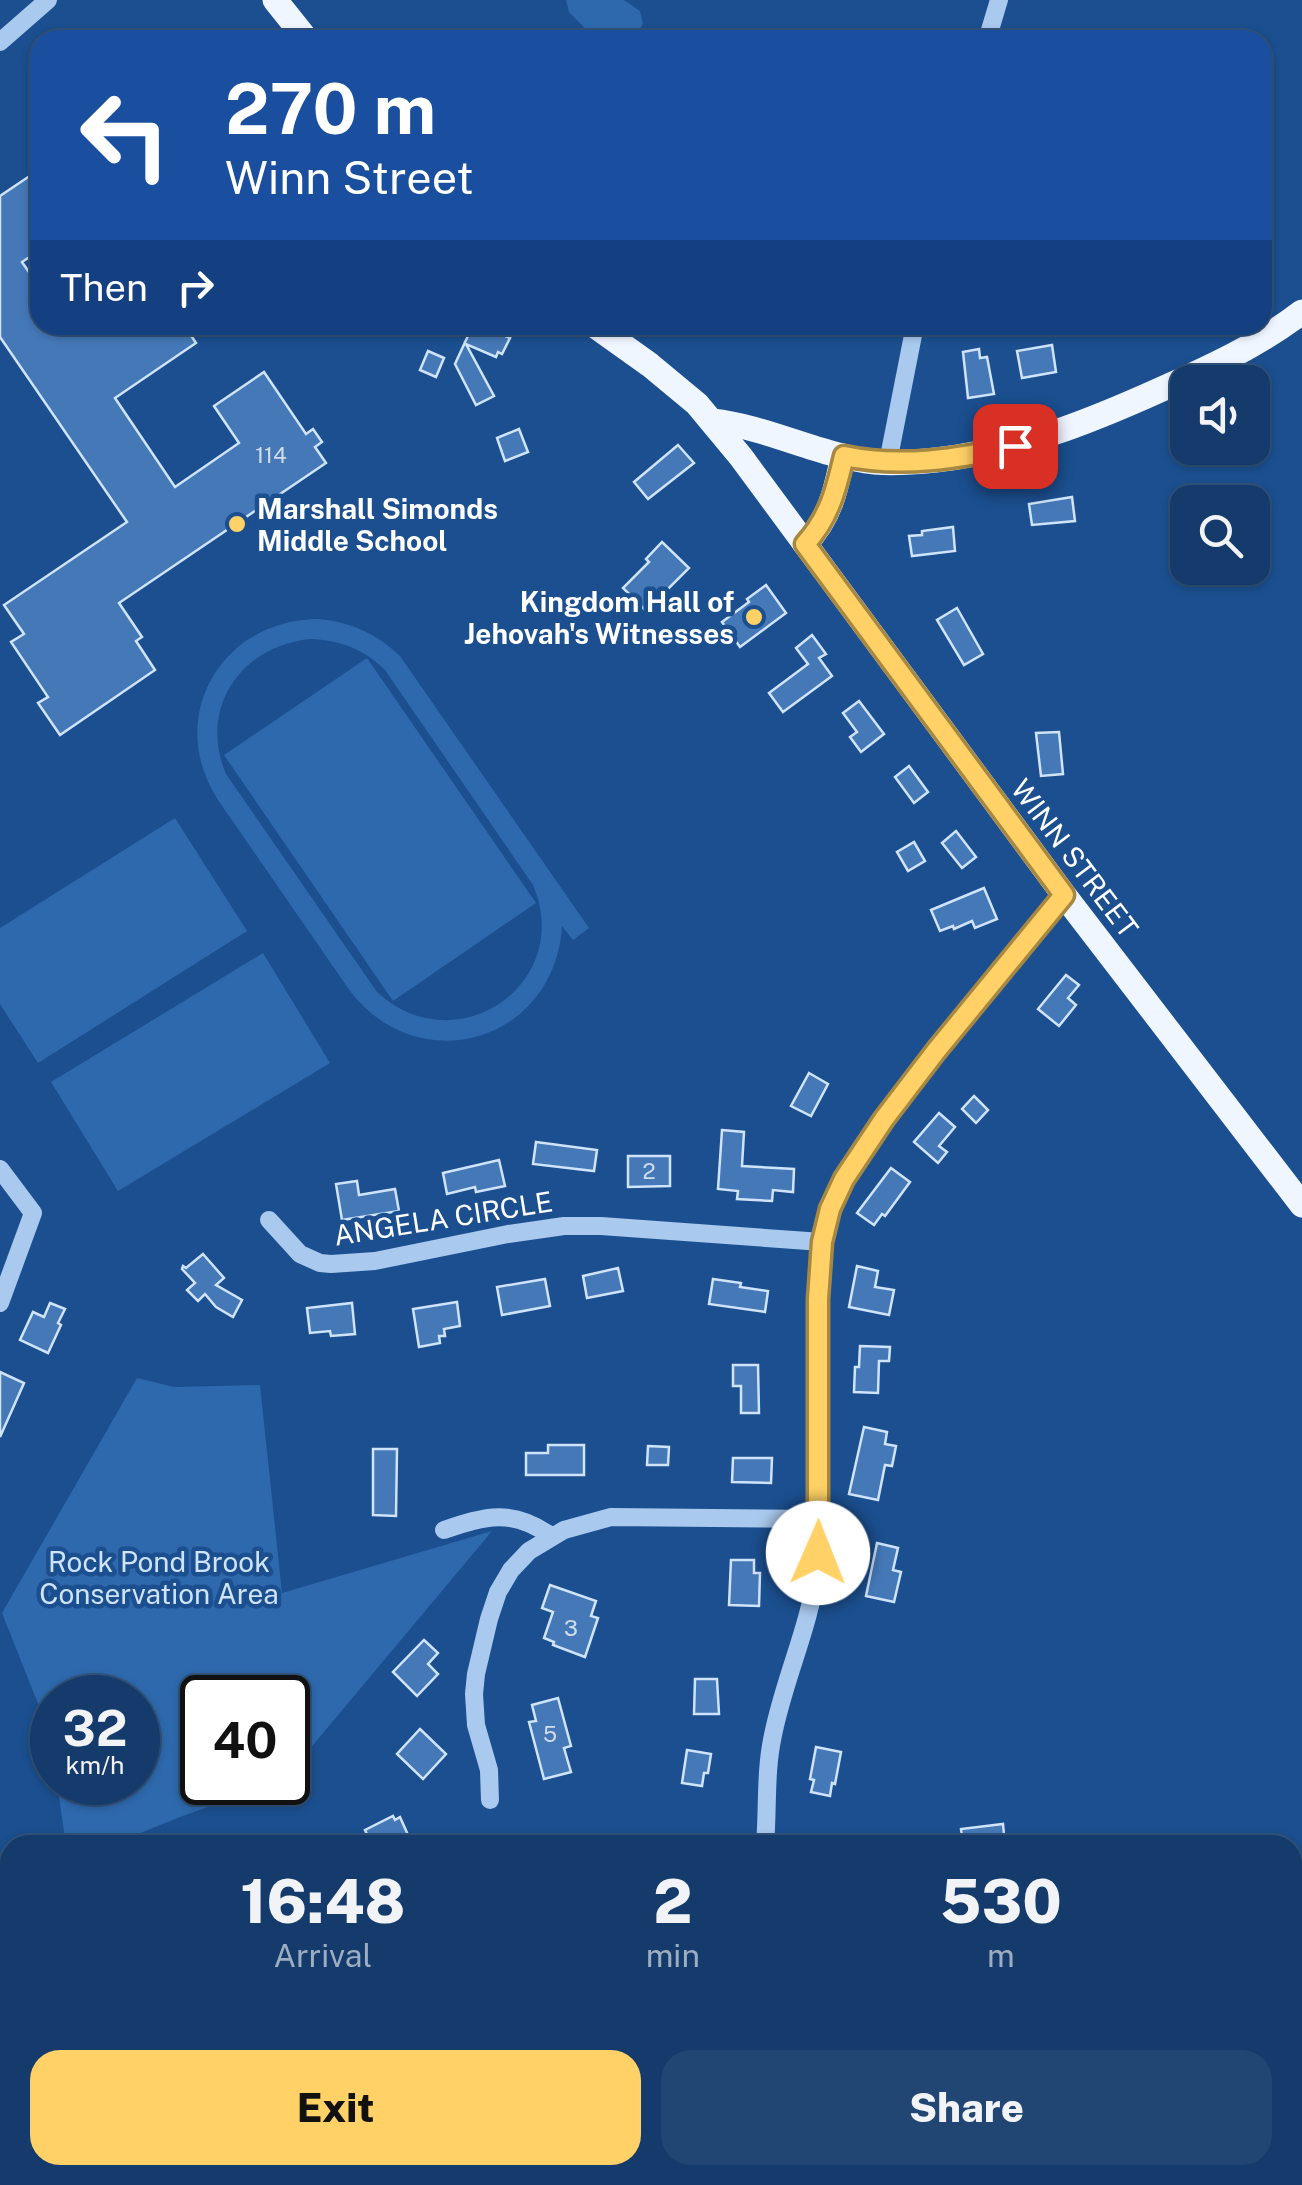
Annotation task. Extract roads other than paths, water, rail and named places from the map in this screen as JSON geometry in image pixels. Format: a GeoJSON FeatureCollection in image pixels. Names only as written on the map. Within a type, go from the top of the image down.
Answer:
{"type":"FeatureCollection","features":[{"type":"Feature","properties":{"kind":"main road"},"geometry":{"type":"LineString","coordinates":[[275,0],[299,30]]}},
{"type":"Feature","properties":{"kind":"main road"},"geometry":{"type":"LineString","coordinates":[[712,421],[753,428],[844,456],[888,462],[988,452],[1077,426],[1136,401],[1252,347],[1302,312]]}},
{"type":"Feature","properties":{"kind":"main road","name":"WINN STREET"},"geometry":{"type":"LineString","coordinates":[[607,335],[676,386],[712,421],[1064,895],[1302,1205]]}},
{"type":"Feature","properties":{"kind":"main road"},"geometry":{"type":"LineString","coordinates":[[805,544],[830,508],[844,456]]}},
{"type":"Feature","properties":{"kind":"street"},"geometry":{"type":"LineString","coordinates":[[0,42],[48,0]]}},
{"type":"Feature","properties":{"kind":"street"},"geometry":{"type":"LineString","coordinates":[[990,30],[1000,0]]}},
{"type":"Feature","properties":{"kind":"street"},"geometry":{"type":"LineString","coordinates":[[888,462],[913,335]]}},
{"type":"Feature","properties":{"kind":"street"},"geometry":{"type":"LineString","coordinates":[[765,1835],[772,1741],[812,1596],[818,1553],[818,1299],[824,1228],[837,1192],[855,1160],[936,1051],[1064,895]]}},
{"type":"Feature","properties":{"kind":"street"},"geometry":{"type":"LineString","coordinates":[[0,1169],[33,1212],[0,1302]]}},
{"type":"Feature","properties":{"kind":"street","name":"ANGELA CIRCLE"},"geometry":{"type":"LineString","coordinates":[[269,1220],[300,1254],[331,1264],[375,1262],[564,1226],[822,1242]]}},
{"type":"Feature","properties":{"kind":"street"},"geometry":{"type":"LineString","coordinates":[[490,1800],[488,1770],[476,1724],[475,1684],[493,1605],[519,1560],[551,1536],[611,1517],[819,1520]]}},
{"type":"Feature","properties":{"kind":"street"},"geometry":{"type":"LineString","coordinates":[[444,1530],[482,1518],[515,1518],[551,1536]]}},
{"type":"Feature","properties":{"kind":"place","name":"Marshall Simonds Middle School"},"geometry":{"type":"Point","coordinates":[237,524]}},
{"type":"Feature","properties":{"kind":"place","name":"Kingdom Hall of Jehovah's Witnesses"},"geometry":{"type":"Point","coordinates":[754,617]}},
{"type":"Feature","properties":{"kind":"park label","name":"Rock Pond Brook Conservation Area"},"geometry":{"type":"Point","coordinates":[159,1577]}}]}
